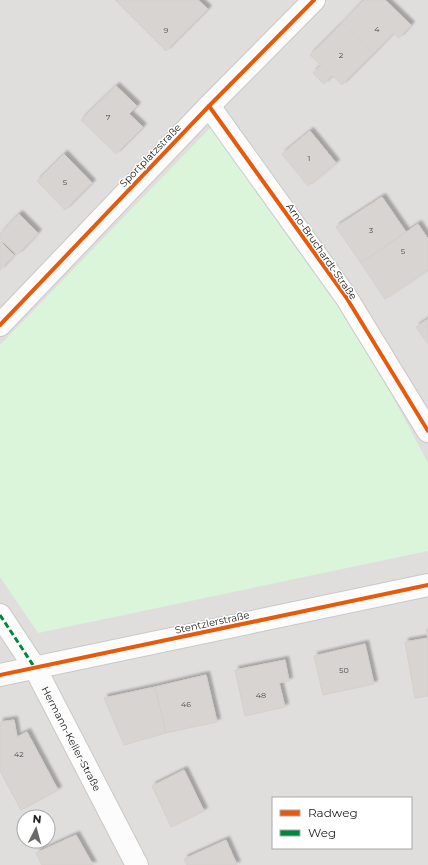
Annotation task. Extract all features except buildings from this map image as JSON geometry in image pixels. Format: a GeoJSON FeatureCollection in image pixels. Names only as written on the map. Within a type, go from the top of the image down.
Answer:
{"type":"FeatureCollection","features":[{"type":"Feature","properties":{"kind":"street","name":"Sportplatzstraße"},"geometry":{"type":"LineString","coordinates":[[0,325],[209,106],[314,0]]}},
{"type":"Feature","properties":{"kind":"street","name":"Arno-Bruchardt-Straße"},"geometry":{"type":"LineString","coordinates":[[209,106],[346,297],[428,431]]}},
{"type":"Feature","properties":{"kind":"street","name":"Stentzlerstraße"},"geometry":{"type":"LineString","coordinates":[[0,675],[428,585]]}},
{"type":"Feature","properties":{"kind":"street","name":"Hermann-Keller-Straße"},"geometry":{"type":"LineString","coordinates":[[0,615],[34,668],[137,865]]}},
{"type":"Feature","properties":{"kind":"shaded area"},"geometry":{"type":"Polygon","coordinates":[[[0,0],[428,0],[428,865],[0,865],[0,0]]]}},
{"type":"Feature","properties":{"kind":"green space"},"geometry":{"type":"Polygon","coordinates":[[[212,126],[355,326],[428,463],[428,551],[38,633],[0,577],[0,345],[212,126]]]}},
{"type":"Feature","properties":{"kind":"marked path"},"geometry":{"type":"LineString","coordinates":[[0,615],[35,668]]}},
{"type":"Feature","properties":{"kind":"cycle path"},"geometry":{"type":"LineString","coordinates":[[0,325],[209,106],[314,0]]}},
{"type":"Feature","properties":{"kind":"cycle path"},"geometry":{"type":"LineString","coordinates":[[209,106],[346,297],[428,431]]}},
{"type":"Feature","properties":{"kind":"cycle path"},"geometry":{"type":"LineString","coordinates":[[0,675],[428,585]]}}]}
